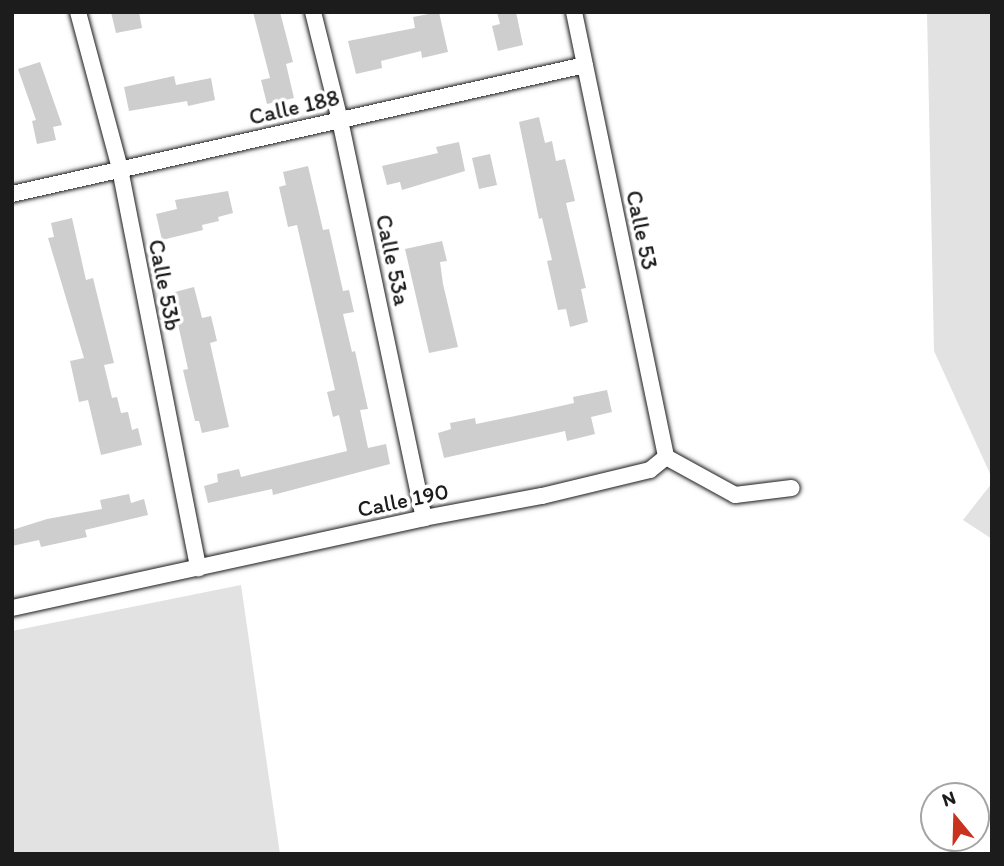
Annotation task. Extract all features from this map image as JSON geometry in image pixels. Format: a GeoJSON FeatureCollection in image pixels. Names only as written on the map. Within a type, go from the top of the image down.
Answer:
{"type":"FeatureCollection","features":[{"type":"Feature","properties":{"kind":"street","name":"Calle 53b"},"geometry":{"type":"LineString","coordinates":[[78,12],[120,169],[198,568]]}},
{"type":"Feature","properties":{"kind":"street","name":"Calle 53a"},"geometry":{"type":"LineString","coordinates":[[313,12],[340,120],[424,518]]}},
{"type":"Feature","properties":{"kind":"street","name":"Calle 53"},"geometry":{"type":"LineString","coordinates":[[574,12],[666,457]]}},
{"type":"Feature","properties":{"kind":"street","name":"Calle 188"},"geometry":{"type":"LineString","coordinates":[[12,194],[586,65]]}},
{"type":"Feature","properties":{"kind":"street"},"geometry":{"type":"LineString","coordinates":[[666,457],[734,495],[792,488]]}},
{"type":"Feature","properties":{"kind":"street","name":"Calle 190"},"geometry":{"type":"LineString","coordinates":[[12,608],[424,518],[542,496],[650,470],[666,457]]}},
{"type":"Feature","properties":{"kind":"shaded area"},"geometry":{"type":"Polygon","coordinates":[[[927,12],[992,12],[992,478],[934,351],[927,12]]]}},
{"type":"Feature","properties":{"kind":"shaded area"},"geometry":{"type":"Polygon","coordinates":[[[992,483],[992,539],[963,520],[992,483]]]}},
{"type":"Feature","properties":{"kind":"shaded area"},"geometry":{"type":"Polygon","coordinates":[[[241,585],[280,854],[12,854],[12,631],[241,585]]]}},
{"type":"Feature","properties":{"kind":"building"},"geometry":{"type":"Polygon","coordinates":[[[111,12],[139,12],[142,28],[116,33],[111,12]]]}},
{"type":"Feature","properties":{"kind":"building"},"geometry":{"type":"Polygon","coordinates":[[[253,12],[280,12],[293,62],[286,64],[294,98],[267,104],[261,80],[270,78],[253,12]]]}},
{"type":"Feature","properties":{"kind":"building"},"geometry":{"type":"Polygon","coordinates":[[[439,12],[448,52],[422,58],[421,51],[381,61],[382,68],[356,74],[348,41],[415,28],[413,17],[439,12]]]}},
{"type":"Feature","properties":{"kind":"building"},"geometry":{"type":"Polygon","coordinates":[[[497,12],[516,12],[523,45],[498,51],[492,26],[500,24],[497,12]]]}},
{"type":"Feature","properties":{"kind":"building"},"geometry":{"type":"Polygon","coordinates":[[[40,62],[62,125],[53,127],[56,140],[37,144],[32,121],[36,120],[18,69],[40,62]]]}},
{"type":"Feature","properties":{"kind":"building"},"geometry":{"type":"Polygon","coordinates":[[[174,76],[176,85],[211,78],[215,100],[188,106],[187,101],[129,111],[124,87],[174,76]]]}},
{"type":"Feature","properties":{"kind":"building"},"geometry":{"type":"Polygon","coordinates":[[[539,117],[545,143],[552,141],[556,161],[565,159],[575,201],[566,203],[586,288],[581,289],[588,322],[570,327],[566,309],[558,310],[547,261],[552,260],[542,218],[539,219],[519,122],[539,117]]]}},
{"type":"Feature","properties":{"kind":"building"},"geometry":{"type":"Polygon","coordinates":[[[459,142],[465,171],[402,190],[400,182],[387,185],[382,166],[438,153],[436,147],[459,142]]]}},
{"type":"Feature","properties":{"kind":"building"},"geometry":{"type":"Polygon","coordinates":[[[490,154],[497,185],[479,189],[472,158],[490,154]]]}},
{"type":"Feature","properties":{"kind":"building"},"geometry":{"type":"Polygon","coordinates":[[[308,166],[323,230],[329,229],[343,291],[349,290],[354,312],[343,314],[352,352],[355,351],[368,409],[360,410],[368,448],[386,444],[390,464],[273,495],[272,489],[208,503],[204,486],[218,482],[217,474],[239,469],[241,477],[347,451],[339,415],[333,417],[327,392],[335,390],[297,225],[288,227],[279,187],[286,185],[283,172],[308,166]]]}},
{"type":"Feature","properties":{"kind":"building"},"geometry":{"type":"Polygon","coordinates":[[[228,191],[233,213],[218,217],[219,221],[202,225],[203,230],[162,240],[156,214],[177,209],[175,200],[228,191]]]}},
{"type":"Feature","properties":{"kind":"building"},"geometry":{"type":"Polygon","coordinates":[[[72,218],[86,280],[93,278],[114,363],[104,365],[112,398],[117,397],[121,413],[128,412],[132,430],[138,428],[142,445],[101,455],[88,400],[79,402],[70,361],[84,358],[48,238],[54,237],[51,223],[72,218]]]}},
{"type":"Feature","properties":{"kind":"building"},"geometry":{"type":"Polygon","coordinates":[[[442,241],[447,261],[440,262],[443,284],[458,347],[429,353],[405,249],[442,241]]]}},
{"type":"Feature","properties":{"kind":"building"},"geometry":{"type":"Polygon","coordinates":[[[194,287],[202,318],[211,316],[217,341],[210,343],[229,427],[202,433],[199,421],[195,421],[183,370],[188,369],[171,293],[194,287]]]}},
{"type":"Feature","properties":{"kind":"building"},"geometry":{"type":"Polygon","coordinates":[[[607,390],[612,412],[591,417],[595,434],[567,441],[565,431],[444,458],[438,433],[451,429],[450,423],[475,418],[476,424],[534,412],[574,403],[573,397],[607,390]]]}},
{"type":"Feature","properties":{"kind":"building"},"geometry":{"type":"Polygon","coordinates":[[[129,494],[131,503],[144,499],[148,515],[85,530],[87,537],[41,547],[39,540],[12,546],[12,530],[47,519],[102,509],[100,500],[129,494]]]}}]}
